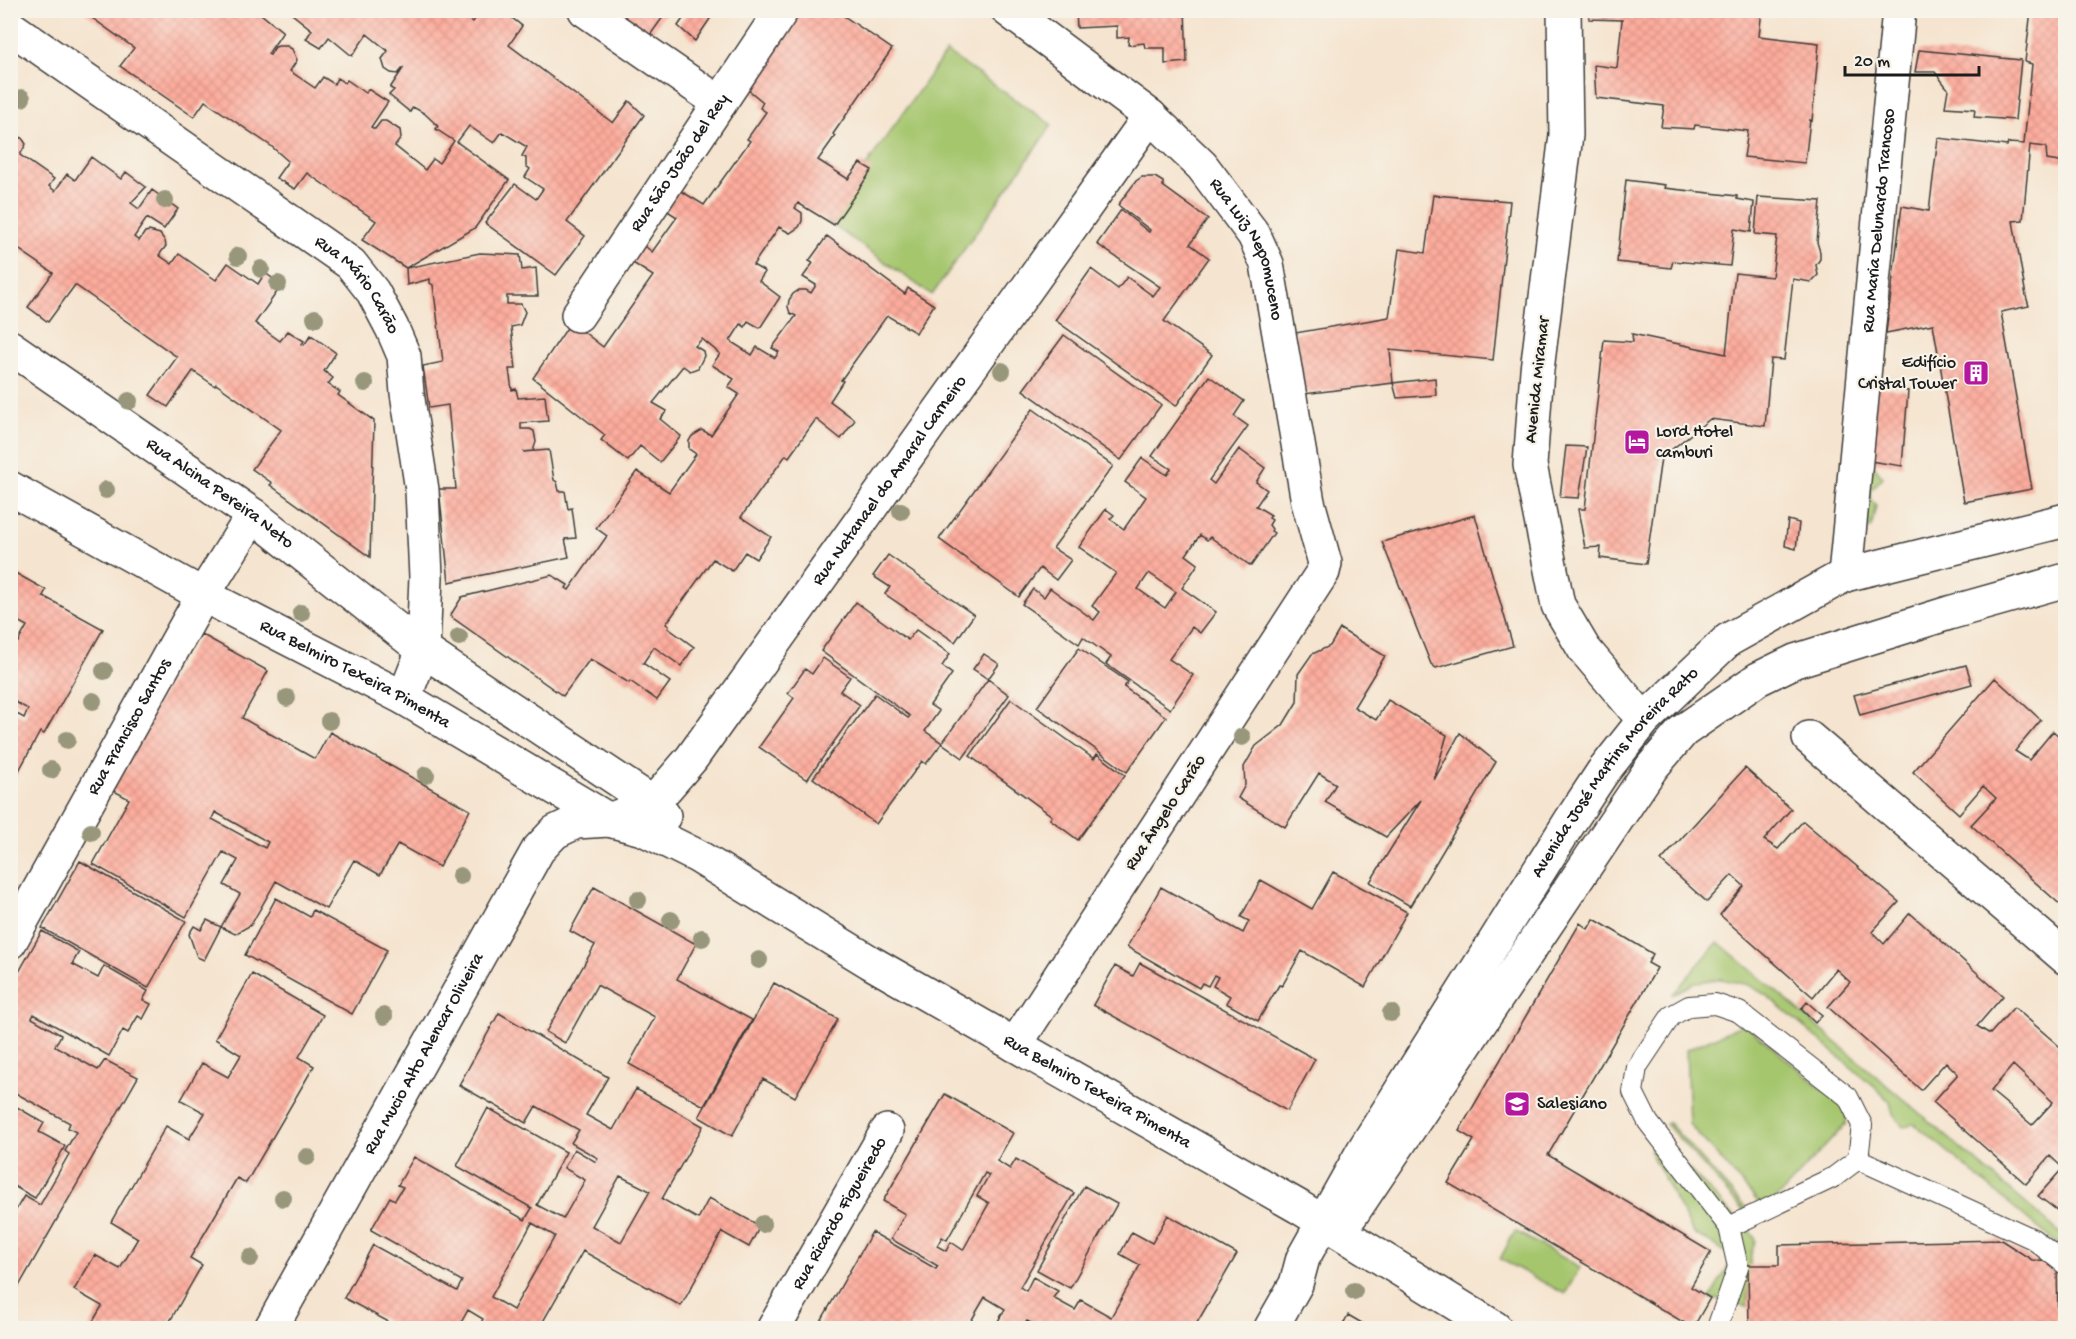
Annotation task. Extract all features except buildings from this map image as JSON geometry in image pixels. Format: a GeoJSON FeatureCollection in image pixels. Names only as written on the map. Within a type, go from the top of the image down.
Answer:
{"type":"FeatureCollection","features":[{"type":"Feature","properties":{"kind":"street"},"geometry":{"type":"LineString","coordinates":[[585,10],[720,104]]}},
{"type":"Feature","properties":{"kind":"street","name":"Rua São João del Rey"},"geometry":{"type":"LineString","coordinates":[[578,315],[782,10]]}},
{"type":"Feature","properties":{"kind":"street","name":"Rua Luiz Nepomuceno"},"geometry":{"type":"LineString","coordinates":[[1008,10],[1150,116],[1202,166],[1254,235],[1267,264],[1308,502],[1325,563],[1323,572],[1317,581]]}},
{"type":"Feature","properties":{"kind":"street","name":"Avenida Miramar"},"geometry":{"type":"LineString","coordinates":[[1564,10],[1566,135],[1537,370],[1530,465],[1558,605],[1584,649],[1644,720]]}},
{"type":"Feature","properties":{"kind":"street","name":"Rua Maria Delunardo Trancoso"},"geometry":{"type":"LineString","coordinates":[[1845,575],[1899,10]]}},
{"type":"Feature","properties":{"kind":"street","name":"Rua Mário Carão"},"geometry":{"type":"LineString","coordinates":[[10,27],[351,264],[373,292],[404,356],[407,393],[422,490],[426,577],[423,650],[404,698]]}},
{"type":"Feature","properties":{"kind":"street","name":"Rua Natanael do Amaral Carneiro"},"geometry":{"type":"LineString","coordinates":[[609,820],[653,803],[692,759],[1150,116]]}},
{"type":"Feature","properties":{"kind":"street","name":"Rua Alcina Pereira Neto"},"geometry":{"type":"LineString","coordinates":[[10,347],[253,515],[423,650]]}},
{"type":"Feature","properties":{"kind":"street","name":"Rua Belmiro Texeira Pimenta"},"geometry":{"type":"LineString","coordinates":[[10,488],[203,595],[404,698],[609,820],[643,829],[698,856],[870,962],[958,1010],[1014,1045],[1332,1227],[1495,1329]]}},
{"type":"Feature","properties":{"kind":"street","name":"Rua Francisco Santos"},"geometry":{"type":"LineString","coordinates":[[10,942],[203,595],[253,515]]}},
{"type":"Feature","properties":{"kind":"street","name":"Avenida José Martins Moreira Rato"},"geometry":{"type":"LineString","coordinates":[[1332,1227],[1363,1151],[1571,820],[1602,773],[1644,720],[1728,640],[1845,575],[2066,520]]}},
{"type":"Feature","properties":{"kind":"street","name":"Avenida José Martins Moreira Rato"},"geometry":{"type":"LineString","coordinates":[[1332,1227],[1363,1194],[1652,767],[1683,731],[1758,679],[1795,661],[1949,613],[2066,580]]}},
{"type":"Feature","properties":{"kind":"street","name":"Rua Ângelo Carão"},"geometry":{"type":"LineString","coordinates":[[1014,1045],[1317,581]]}},
{"type":"Feature","properties":{"kind":"street","name":"Rua Belmiro Texeira Pimenta"},"geometry":{"type":"LineString","coordinates":[[423,650],[653,803],[698,856]]}},
{"type":"Feature","properties":{"kind":"street"},"geometry":{"type":"LineString","coordinates":[[1809,738],[2066,958]]}},
{"type":"Feature","properties":{"kind":"street","name":"Rua Mucio Alto Alencar Oliveira"},"geometry":{"type":"LineString","coordinates":[[271,1329],[538,850],[555,832],[576,822],[609,820]]}},
{"type":"Feature","properties":{"kind":"street","name":"Rua Ricardo Figueiredo"},"geometry":{"type":"LineString","coordinates":[[774,1329],[887,1131]]}},
{"type":"Feature","properties":{"kind":"street"},"geometry":{"type":"LineString","coordinates":[[1271,1329],[1296,1284],[1319,1263],[1332,1227]]}},
{"type":"Feature","properties":{"kind":"lane"},"geometry":{"type":"LineString","coordinates":[[1717,1329],[1738,1267],[1729,1227],[1648,1122],[1633,1092],[1637,1067],[1654,1040],[1671,1016],[1689,1006],[1715,1004],[1739,1012],[1848,1097],[1862,1125],[1858,1159],[1834,1177],[1729,1227]]}},
{"type":"Feature","properties":{"kind":"lane"},"geometry":{"type":"LineString","coordinates":[[1858,1159],[2033,1239],[2066,1265]]}},
{"type":"Feature","properties":{"kind":"green space"},"geometry":{"type":"Polygon","coordinates":[[[946,52],[1052,125],[932,295],[827,221],[946,52]]]}},
{"type":"Feature","properties":{"kind":"green space"},"geometry":{"type":"Polygon","coordinates":[[[1870,461],[1883,477],[1871,490],[1871,501],[1876,505],[1871,529],[1861,530],[1870,461]]]}},
{"type":"Feature","properties":{"kind":"green space"},"geometry":{"type":"Polygon","coordinates":[[[1718,942],[2065,1237],[2065,1246],[2055,1242],[1917,1126],[1913,1124],[1903,1126],[1893,1115],[1890,1102],[1878,1090],[1766,995],[1749,985],[1721,979],[1695,982],[1672,995],[1718,942]]]}},
{"type":"Feature","properties":{"kind":"green space"},"geometry":{"type":"Polygon","coordinates":[[[1744,1024],[1848,1110],[1846,1124],[1770,1206],[1761,1205],[1689,1124],[1686,1050],[1744,1024]]]}},
{"type":"Feature","properties":{"kind":"green space"},"geometry":{"type":"Polygon","coordinates":[[[1668,1122],[1751,1214],[1748,1216],[1666,1124],[1668,1122]]]}},
{"type":"Feature","properties":{"kind":"green space"},"geometry":{"type":"Polygon","coordinates":[[[1663,1143],[1754,1236],[1747,1307],[1710,1298],[1734,1257],[1693,1233],[1649,1150],[1663,1143]]]}},
{"type":"Feature","properties":{"kind":"green space"},"geometry":{"type":"Polygon","coordinates":[[[1515,1231],[1580,1267],[1565,1294],[1500,1259],[1515,1231]]]}},
{"type":"Feature","properties":{"kind":"place","name":"Edifício Cristal Tower"},"geometry":{"type":"Point","coordinates":[1976,373]}},
{"type":"Feature","properties":{"kind":"place","name":"Lord Hotel camburi"},"geometry":{"type":"Point","coordinates":[1637,442]}},
{"type":"Feature","properties":{"kind":"place","name":"Salesiano"},"geometry":{"type":"Point","coordinates":[1517,1104]}}]}
